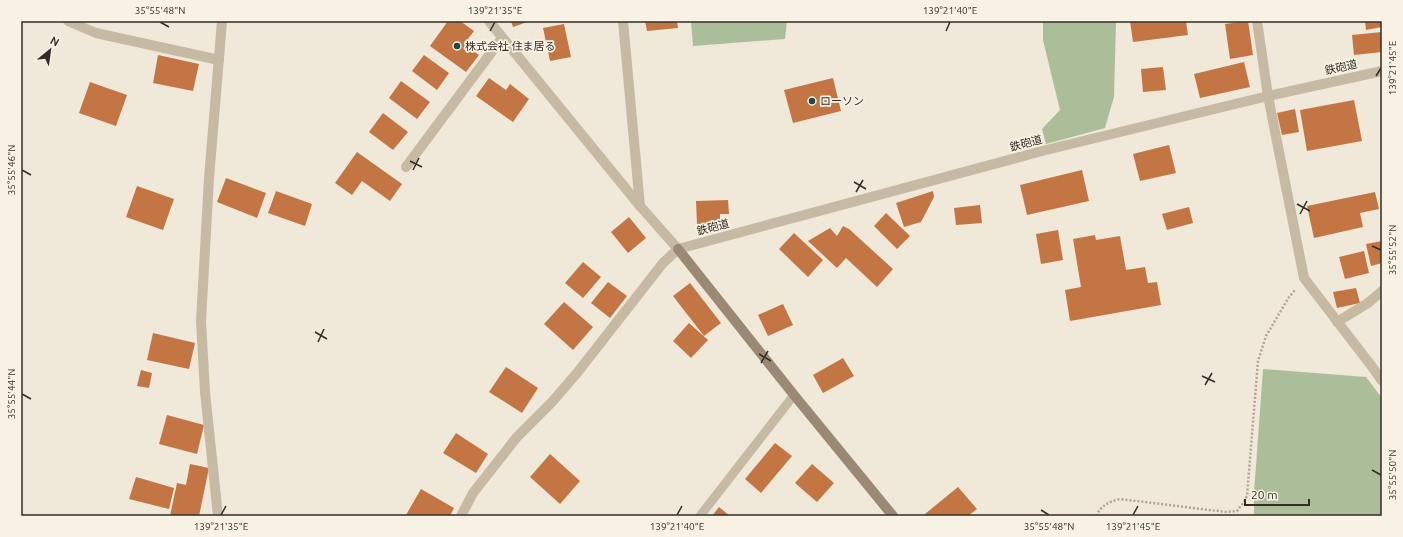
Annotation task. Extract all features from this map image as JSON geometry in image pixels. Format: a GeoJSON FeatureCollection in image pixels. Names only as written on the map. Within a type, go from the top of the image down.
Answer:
{"type":"FeatureCollection","features":[{"type":"Feature","properties":{"kind":"street"},"geometry":{"type":"LineString","coordinates":[[68,21],[96,33],[219,60]]}},
{"type":"Feature","properties":{"kind":"street"},"geometry":{"type":"LineString","coordinates":[[218,516],[205,392],[201,321],[209,178],[222,21]]}},
{"type":"Feature","properties":{"kind":"street"},"geometry":{"type":"LineString","coordinates":[[489,21],[640,206],[678,249],[794,395],[893,516]]}},
{"type":"Feature","properties":{"kind":"street"},"geometry":{"type":"LineString","coordinates":[[623,21],[640,206]]}},
{"type":"Feature","properties":{"kind":"street"},"geometry":{"type":"LineString","coordinates":[[1257,21],[1268,96],[1304,278],[1382,381]]}},
{"type":"Feature","properties":{"kind":"street"},"geometry":{"type":"LineString","coordinates":[[406,167],[502,38]]}},
{"type":"Feature","properties":{"kind":"street","name":"鉄砲道"},"geometry":{"type":"LineString","coordinates":[[678,249],[1042,151],[1268,96],[1382,71]]}},
{"type":"Feature","properties":{"kind":"street"},"geometry":{"type":"LineString","coordinates":[[461,516],[473,493],[517,437],[552,402],[577,373],[663,264],[678,249]]}},
{"type":"Feature","properties":{"kind":"street"},"geometry":{"type":"LineString","coordinates":[[1336,322],[1368,303],[1382,291]]}},
{"type":"Feature","properties":{"kind":"lane"},"geometry":{"type":"LineString","coordinates":[[700,516],[794,395]]}},
{"type":"Feature","properties":{"kind":"path"},"geometry":{"type":"LineString","coordinates":[[1096,516],[1100,508],[1105,504],[1120,499],[1226,512],[1237,511],[1247,496],[1258,361],[1266,336],[1289,297],[1304,278]]}},
{"type":"Feature","properties":{"kind":"green space"},"geometry":{"type":"Polygon","coordinates":[[[691,21],[787,21],[785,39],[693,46],[691,21]]]}},
{"type":"Feature","properties":{"kind":"green space"},"geometry":{"type":"Polygon","coordinates":[[[1043,21],[1116,21],[1114,97],[1105,128],[1046,144],[1042,129],[1060,110],[1043,40],[1043,21]]]}},
{"type":"Feature","properties":{"kind":"green space"},"geometry":{"type":"Polygon","coordinates":[[[1263,369],[1366,377],[1382,398],[1382,516],[1254,516],[1254,493],[1263,369]]]}},
{"type":"Feature","properties":{"kind":"building"},"geometry":{"type":"Polygon","coordinates":[[[448,21],[460,21],[474,31],[464,44],[479,55],[466,72],[430,46],[448,21]]]}},
{"type":"Feature","properties":{"kind":"building"},"geometry":{"type":"Polygon","coordinates":[[[511,21],[530,21],[513,27],[511,21]]]}},
{"type":"Feature","properties":{"kind":"building"},"geometry":{"type":"Polygon","coordinates":[[[645,21],[677,21],[678,28],[647,31],[645,21]]]}},
{"type":"Feature","properties":{"kind":"building"},"geometry":{"type":"Polygon","coordinates":[[[1130,21],[1186,21],[1188,35],[1133,42],[1130,21]]]}},
{"type":"Feature","properties":{"kind":"building"},"geometry":{"type":"Polygon","coordinates":[[[1248,21],[1253,55],[1230,59],[1225,24],[1248,21]]]}},
{"type":"Feature","properties":{"kind":"building"},"geometry":{"type":"Polygon","coordinates":[[[1365,21],[1382,21],[1382,27],[1366,30],[1365,21]]]}},
{"type":"Feature","properties":{"kind":"building"},"geometry":{"type":"Polygon","coordinates":[[[564,24],[571,57],[550,61],[543,28],[564,24]]]}},
{"type":"Feature","properties":{"kind":"building"},"geometry":{"type":"Polygon","coordinates":[[[1382,32],[1382,52],[1354,55],[1352,35],[1382,32]]]}},
{"type":"Feature","properties":{"kind":"building"},"geometry":{"type":"Polygon","coordinates":[[[158,55],[199,64],[193,91],[153,83],[158,55]]]}},
{"type":"Feature","properties":{"kind":"building"},"geometry":{"type":"Polygon","coordinates":[[[424,55],[449,73],[437,90],[412,71],[424,55]]]}},
{"type":"Feature","properties":{"kind":"building"},"geometry":{"type":"Polygon","coordinates":[[[1244,62],[1250,87],[1200,98],[1194,74],[1244,62]]]}},
{"type":"Feature","properties":{"kind":"building"},"geometry":{"type":"Polygon","coordinates":[[[1163,67],[1166,90],[1143,92],[1141,69],[1163,67]]]}},
{"type":"Feature","properties":{"kind":"building"},"geometry":{"type":"Polygon","coordinates":[[[489,78],[506,90],[510,84],[529,99],[513,122],[476,96],[489,78]]]}},
{"type":"Feature","properties":{"kind":"building"},"geometry":{"type":"Polygon","coordinates":[[[833,78],[841,111],[793,123],[784,90],[833,78]]]}},
{"type":"Feature","properties":{"kind":"building"},"geometry":{"type":"Polygon","coordinates":[[[401,81],[430,102],[417,119],[389,98],[401,81]]]}},
{"type":"Feature","properties":{"kind":"building"},"geometry":{"type":"Polygon","coordinates":[[[90,82],[127,95],[116,126],[79,113],[90,82]]]}},
{"type":"Feature","properties":{"kind":"building"},"geometry":{"type":"Polygon","coordinates":[[[1354,100],[1362,141],[1307,151],[1300,110],[1354,100]]]}},
{"type":"Feature","properties":{"kind":"building"},"geometry":{"type":"Polygon","coordinates":[[[1295,109],[1299,132],[1282,135],[1277,113],[1295,109]]]}},
{"type":"Feature","properties":{"kind":"building"},"geometry":{"type":"Polygon","coordinates":[[[383,113],[408,132],[393,150],[369,132],[383,113]]]}},
{"type":"Feature","properties":{"kind":"building"},"geometry":{"type":"Polygon","coordinates":[[[1169,145],[1176,173],[1140,181],[1133,154],[1169,145]]]}},
{"type":"Feature","properties":{"kind":"building"},"geometry":{"type":"Polygon","coordinates":[[[357,152],[402,184],[390,201],[362,181],[352,195],[335,183],[357,152]]]}},
{"type":"Feature","properties":{"kind":"building"},"geometry":{"type":"Polygon","coordinates":[[[1082,170],[1089,201],[1027,215],[1020,185],[1082,170]]]}},
{"type":"Feature","properties":{"kind":"building"},"geometry":{"type":"Polygon","coordinates":[[[226,178],[266,193],[257,218],[217,202],[226,178]]]}},
{"type":"Feature","properties":{"kind":"building"},"geometry":{"type":"Polygon","coordinates":[[[137,186],[174,199],[163,230],[126,217],[137,186]]]}},
{"type":"Feature","properties":{"kind":"building"},"geometry":{"type":"Polygon","coordinates":[[[276,191],[312,204],[305,226],[268,213],[276,191]]]}},
{"type":"Feature","properties":{"kind":"building"},"geometry":{"type":"Polygon","coordinates":[[[933,191],[934,197],[921,222],[904,227],[896,203],[933,191]]]}},
{"type":"Feature","properties":{"kind":"building"},"geometry":{"type":"Polygon","coordinates":[[[1375,192],[1379,209],[1360,213],[1363,227],[1314,238],[1307,206],[1375,192]]]}},
{"type":"Feature","properties":{"kind":"building"},"geometry":{"type":"Polygon","coordinates":[[[728,200],[729,214],[720,214],[720,224],[697,224],[696,201],[728,200]]]}},
{"type":"Feature","properties":{"kind":"building"},"geometry":{"type":"Polygon","coordinates":[[[980,205],[982,223],[956,225],[954,208],[980,205]]]}},
{"type":"Feature","properties":{"kind":"building"},"geometry":{"type":"Polygon","coordinates":[[[1189,207],[1193,223],[1167,230],[1162,214],[1189,207]]]}},
{"type":"Feature","properties":{"kind":"building"},"geometry":{"type":"Polygon","coordinates":[[[886,213],[910,236],[897,249],[874,226],[886,213]]]}},
{"type":"Feature","properties":{"kind":"building"},"geometry":{"type":"Polygon","coordinates":[[[629,217],[646,238],[628,253],[611,232],[629,217]]]}},
{"type":"Feature","properties":{"kind":"building"},"geometry":{"type":"Polygon","coordinates":[[[843,226],[849,229],[893,269],[877,287],[846,258],[837,268],[808,241],[830,228],[837,236],[843,226]]]}},
{"type":"Feature","properties":{"kind":"building"},"geometry":{"type":"Polygon","coordinates":[[[1058,230],[1063,260],[1041,264],[1036,234],[1058,230]]]}},
{"type":"Feature","properties":{"kind":"building"},"geometry":{"type":"Polygon","coordinates":[[[794,233],[823,260],[808,277],[779,249],[794,233]]]}},
{"type":"Feature","properties":{"kind":"building"},"geometry":{"type":"Polygon","coordinates":[[[1095,235],[1096,240],[1120,236],[1126,270],[1145,267],[1148,283],[1157,282],[1161,305],[1070,321],[1065,290],[1081,287],[1073,239],[1095,235]]]}},
{"type":"Feature","properties":{"kind":"building"},"geometry":{"type":"Polygon","coordinates":[[[1382,241],[1382,263],[1371,266],[1366,244],[1382,241]]]}},
{"type":"Feature","properties":{"kind":"building"},"geometry":{"type":"Polygon","coordinates":[[[1364,251],[1369,273],[1345,279],[1339,257],[1364,251]]]}},
{"type":"Feature","properties":{"kind":"building"},"geometry":{"type":"Polygon","coordinates":[[[583,262],[601,277],[583,298],[565,283],[583,262]]]}},
{"type":"Feature","properties":{"kind":"building"},"geometry":{"type":"Polygon","coordinates":[[[608,282],[627,296],[610,318],[591,303],[608,282]]]}},
{"type":"Feature","properties":{"kind":"building"},"geometry":{"type":"Polygon","coordinates":[[[690,283],[721,323],[704,336],[673,296],[690,283]]]}},
{"type":"Feature","properties":{"kind":"building"},"geometry":{"type":"Polygon","coordinates":[[[1356,288],[1360,303],[1337,308],[1333,292],[1356,288]]]}},
{"type":"Feature","properties":{"kind":"building"},"geometry":{"type":"Polygon","coordinates":[[[564,302],[593,327],[573,350],[544,324],[564,302]]]}},
{"type":"Feature","properties":{"kind":"building"},"geometry":{"type":"Polygon","coordinates":[[[783,304],[793,325],[768,336],[758,315],[783,304]]]}},
{"type":"Feature","properties":{"kind":"building"},"geometry":{"type":"Polygon","coordinates":[[[689,323],[708,340],[691,358],[673,341],[689,323]]]}},
{"type":"Feature","properties":{"kind":"building"},"geometry":{"type":"Polygon","coordinates":[[[153,333],[195,343],[189,369],[147,360],[153,333]]]}},
{"type":"Feature","properties":{"kind":"building"},"geometry":{"type":"Polygon","coordinates":[[[843,358],[854,376],[823,393],[813,375],[843,358]]]}},
{"type":"Feature","properties":{"kind":"building"},"geometry":{"type":"Polygon","coordinates":[[[506,367],[538,388],[522,413],[489,392],[506,367]]]}},
{"type":"Feature","properties":{"kind":"building"},"geometry":{"type":"Polygon","coordinates":[[[141,370],[152,373],[149,388],[137,386],[141,370]]]}},
{"type":"Feature","properties":{"kind":"building"},"geometry":{"type":"Polygon","coordinates":[[[167,415],[204,425],[197,454],[159,444],[167,415]]]}},
{"type":"Feature","properties":{"kind":"building"},"geometry":{"type":"Polygon","coordinates":[[[456,433],[488,454],[476,473],[443,453],[456,433]]]}},
{"type":"Feature","properties":{"kind":"building"},"geometry":{"type":"Polygon","coordinates":[[[775,443],[792,456],[761,493],[745,479],[775,443]]]}},
{"type":"Feature","properties":{"kind":"building"},"geometry":{"type":"Polygon","coordinates":[[[550,454],[580,481],[560,504],[530,477],[550,454]]]}},
{"type":"Feature","properties":{"kind":"building"},"geometry":{"type":"Polygon","coordinates":[[[190,464],[209,468],[199,516],[170,516],[177,483],[186,485],[190,464]]]}},
{"type":"Feature","properties":{"kind":"building"},"geometry":{"type":"Polygon","coordinates":[[[812,464],[834,483],[817,502],[795,483],[812,464]]]}},
{"type":"Feature","properties":{"kind":"building"},"geometry":{"type":"Polygon","coordinates":[[[136,477],[174,488],[169,509],[129,499],[136,477]]]}},
{"type":"Feature","properties":{"kind":"building"},"geometry":{"type":"Polygon","coordinates":[[[958,487],[977,509],[968,516],[926,516],[925,514],[958,487]]]}},
{"type":"Feature","properties":{"kind":"building"},"geometry":{"type":"Polygon","coordinates":[[[421,489],[454,508],[450,516],[406,515],[421,489]]]}},
{"type":"Feature","properties":{"kind":"building"},"geometry":{"type":"Polygon","coordinates":[[[719,507],[730,516],[712,516],[719,507]]]}},
{"type":"Feature","properties":{"kind":"place","name":"株式会社 住ま居る"},"geometry":{"type":"Point","coordinates":[457,46]}},
{"type":"Feature","properties":{"kind":"place","name":"ローソン"},"geometry":{"type":"Point","coordinates":[812,101]}}]}
